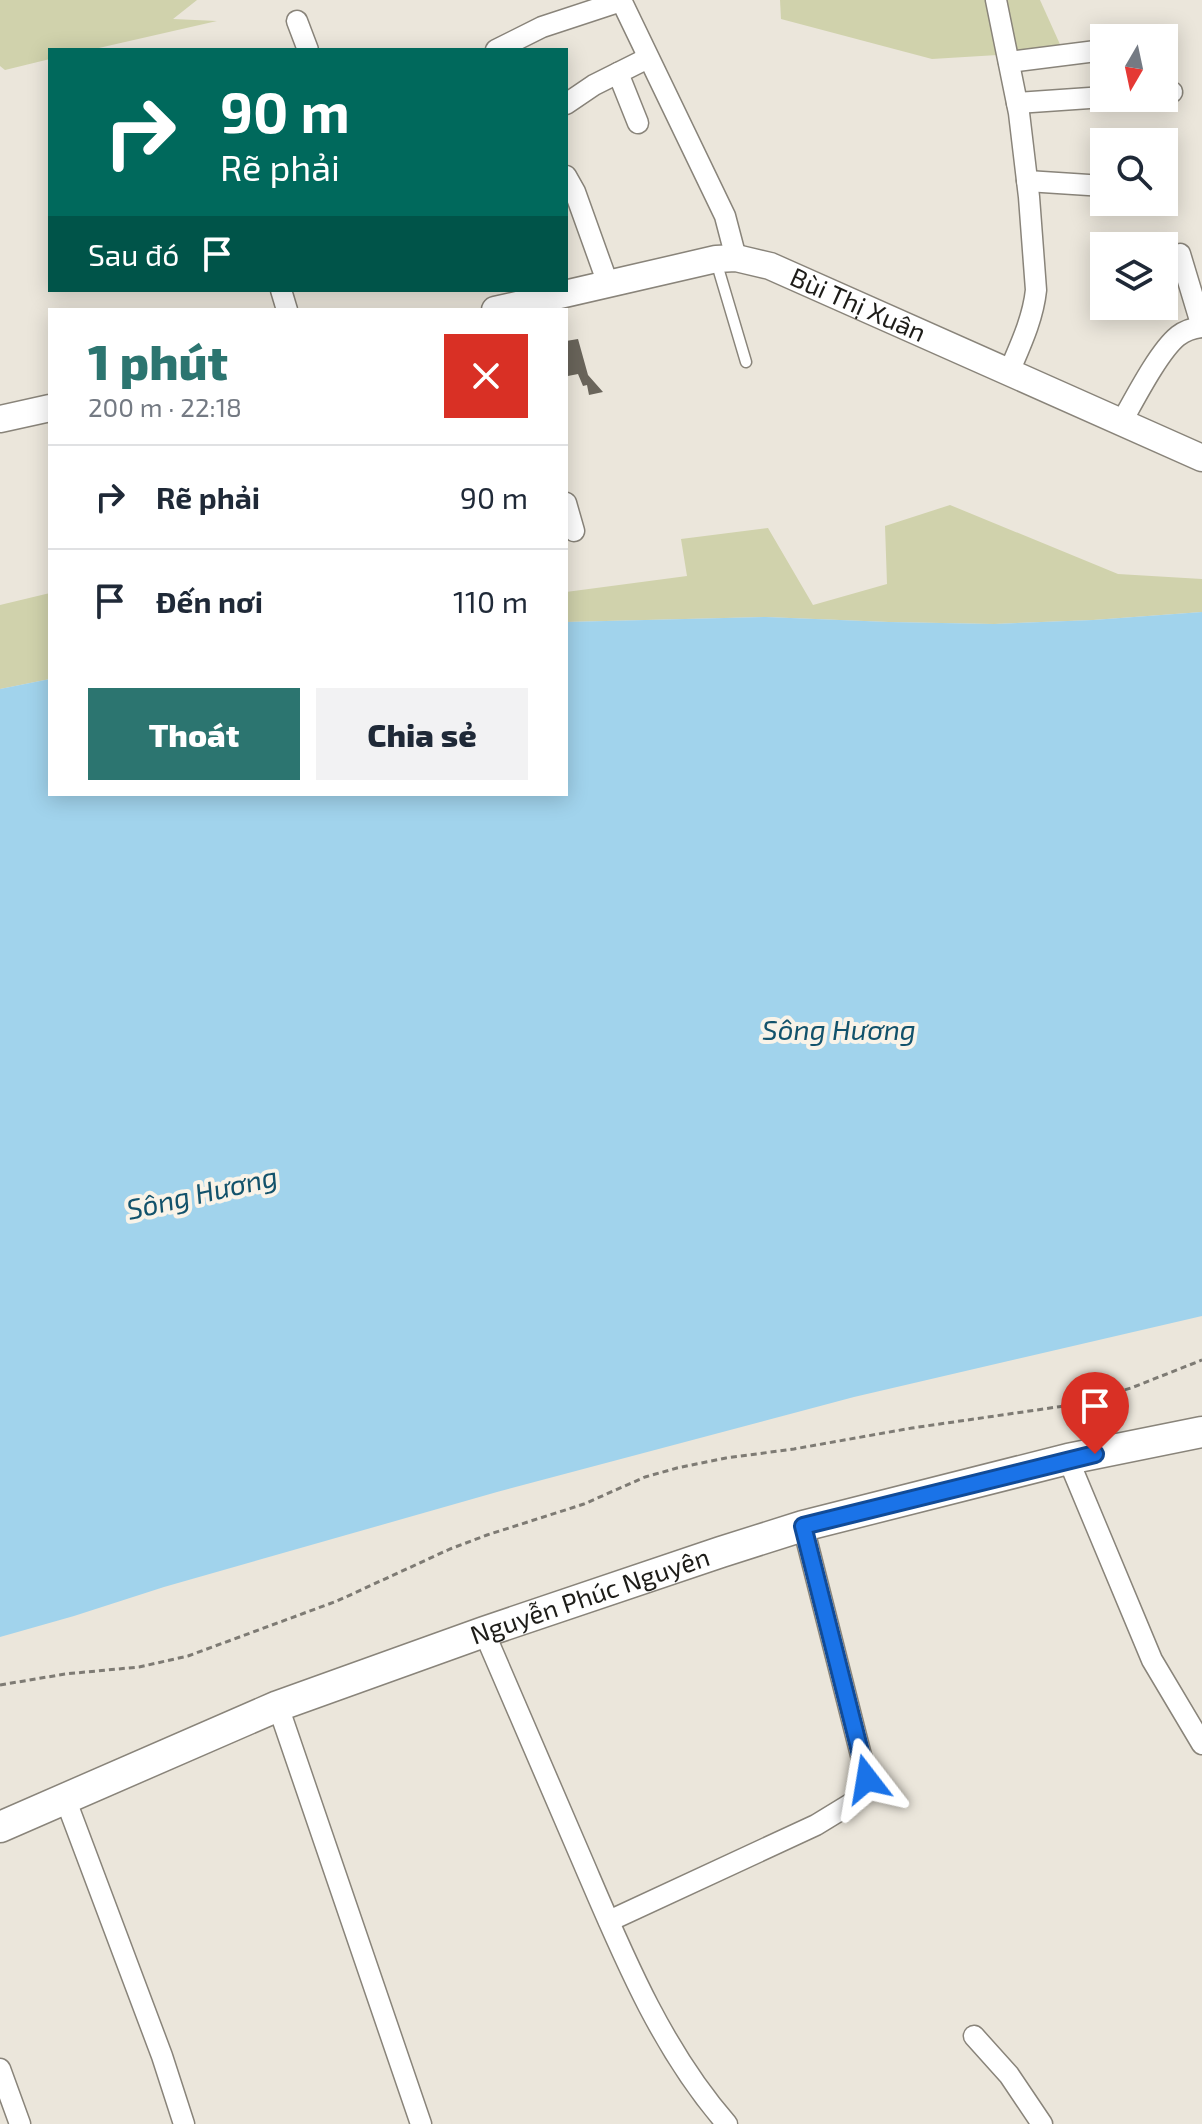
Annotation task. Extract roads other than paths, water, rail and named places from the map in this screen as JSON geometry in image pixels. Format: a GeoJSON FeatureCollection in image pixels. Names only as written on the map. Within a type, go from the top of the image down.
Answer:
{"type":"FeatureCollection","features":[{"type":"Feature","properties":{"kind":"main road","name":"Nguyễn Phúc Nguyên"},"geometry":{"type":"LineString","coordinates":[[0,1827],[278,1706],[484,1632],[803,1526],[1068,1459],[1202,1432]]}},
{"type":"Feature","properties":{"kind":"street"},"geometry":{"type":"LineString","coordinates":[[500,48],[542,27],[621,0],[725,216],[726,259]]}},
{"type":"Feature","properties":{"kind":"street"},"geometry":{"type":"LineString","coordinates":[[996,0],[1017,103],[1036,290],[1026,331],[1009,372]]}},
{"type":"Feature","properties":{"kind":"street"},"geometry":{"type":"LineString","coordinates":[[297,21],[307,48]]}},
{"type":"Feature","properties":{"kind":"street"},"geometry":{"type":"LineString","coordinates":[[1009,62],[1090,52]]}},
{"type":"Feature","properties":{"kind":"street"},"geometry":{"type":"LineString","coordinates":[[568,103],[594,85],[648,58]]}},
{"type":"Feature","properties":{"kind":"street"},"geometry":{"type":"LineString","coordinates":[[618,73],[638,123]]}},
{"type":"Feature","properties":{"kind":"street"},"geometry":{"type":"LineString","coordinates":[[1017,103],[1090,98]]}},
{"type":"Feature","properties":{"kind":"street"},"geometry":{"type":"LineString","coordinates":[[568,180],[608,284]]}},
{"type":"Feature","properties":{"kind":"street"},"geometry":{"type":"LineString","coordinates":[[1027,181],[1090,185]]}},
{"type":"Feature","properties":{"kind":"street"},"geometry":{"type":"LineString","coordinates":[[1121,423],[1165,350],[1177,337],[1190,329],[1202,327],[1180,254]]}},
{"type":"Feature","properties":{"kind":"street","name":"Bùi Thị Xuân"},"geometry":{"type":"LineString","coordinates":[[504,308],[726,259],[770,266],[1202,458]]}},
{"type":"Feature","properties":{"kind":"street"},"geometry":{"type":"LineString","coordinates":[[0,419],[48,408]]}},
{"type":"Feature","properties":{"kind":"street"},"geometry":{"type":"LineString","coordinates":[[568,510],[574,531]]}},
{"type":"Feature","properties":{"kind":"street"},"geometry":{"type":"LineString","coordinates":[[1068,1459],[1152,1660],[1202,1744]]}},
{"type":"Feature","properties":{"kind":"street"},"geometry":{"type":"LineString","coordinates":[[609,1921],[816,1825],[852,1803],[866,1789],[867,1779],[803,1526]]}},
{"type":"Feature","properties":{"kind":"street"},"geometry":{"type":"LineString","coordinates":[[484,1632],[631,1970],[668,2040],[709,2104],[727,2124]]}},
{"type":"Feature","properties":{"kind":"street"},"geometry":{"type":"LineString","coordinates":[[278,1706],[421,2124]]}},
{"type":"Feature","properties":{"kind":"street"},"geometry":{"type":"LineString","coordinates":[[65,1798],[162,2056],[184,2124]]}},
{"type":"Feature","properties":{"kind":"street"},"geometry":{"type":"LineString","coordinates":[[974,2036],[1009,2075],[1042,2124]]}},
{"type":"Feature","properties":{"kind":"street"},"geometry":{"type":"LineString","coordinates":[[0,2069],[20,2124]]}},
{"type":"Feature","properties":{"kind":"lane"},"geometry":{"type":"LineString","coordinates":[[726,259],[746,362]]}},
{"type":"Feature","properties":{"kind":"water","name":"Sông Hương"},"geometry":{"type":"Polygon","coordinates":[[[1202,612],[1202,1316],[854,1397],[497,1492],[0,1637],[0,689],[48,679],[48,796],[568,796],[568,622],[766,617],[994,624],[1202,612]]]}}]}
